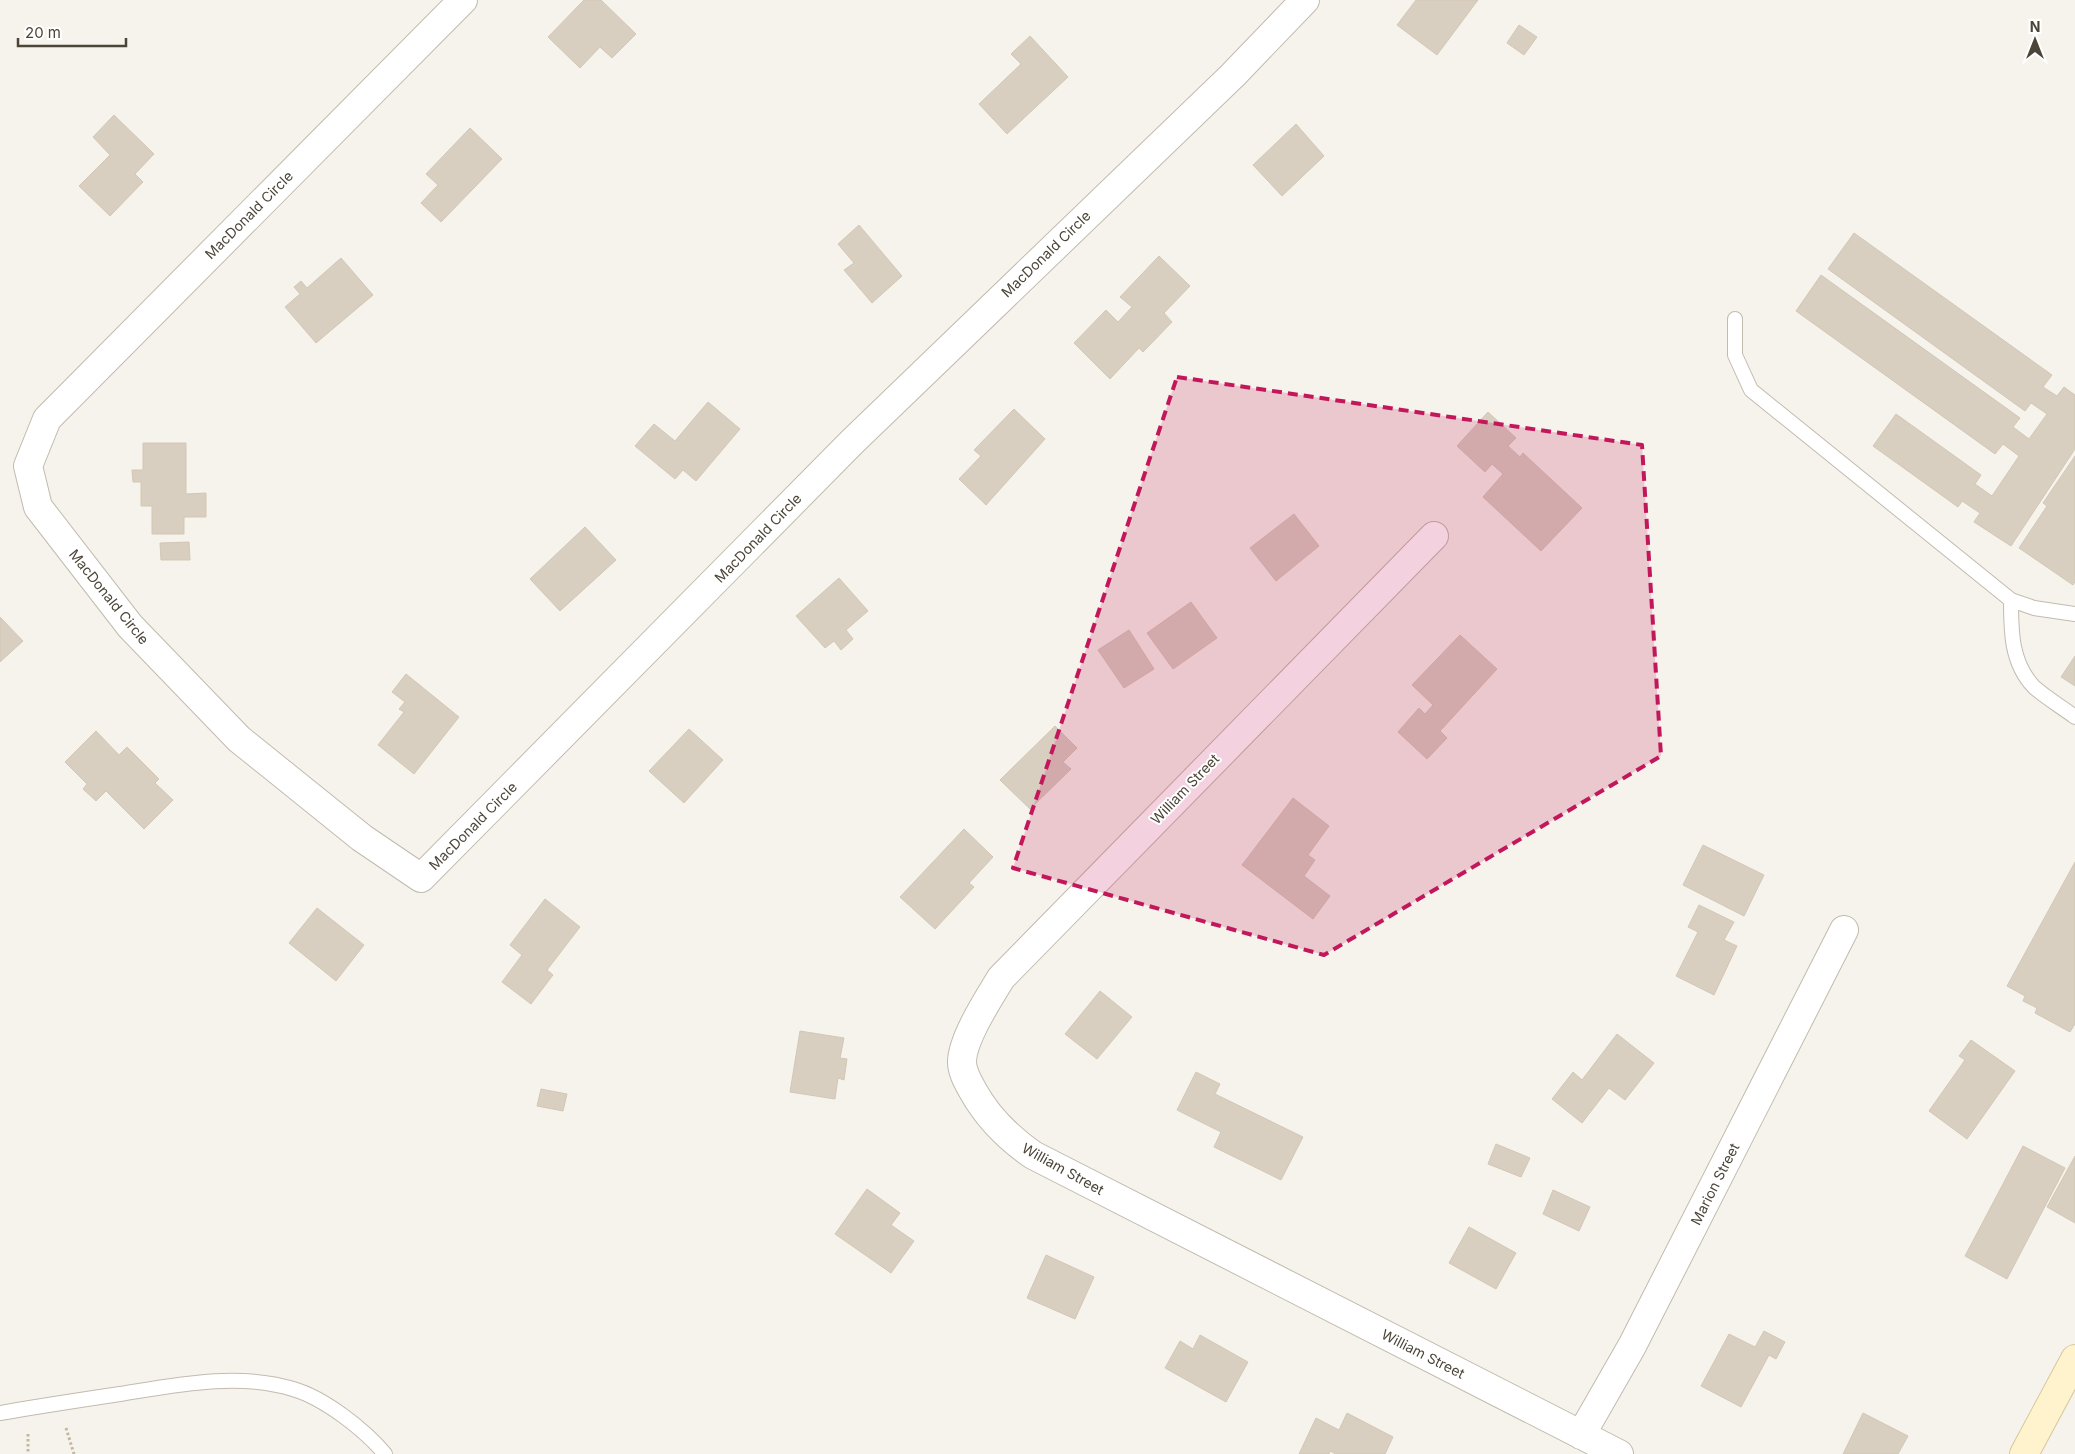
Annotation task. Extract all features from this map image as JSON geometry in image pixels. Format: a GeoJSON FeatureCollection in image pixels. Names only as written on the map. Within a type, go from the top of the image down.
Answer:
{"type":"FeatureCollection","features":[{"type":"Feature","properties":{"kind":"main road"},"geometry":{"type":"LineString","coordinates":[[2024,1454],[2075,1358]]}},
{"type":"Feature","properties":{"kind":"street","name":"MacDonald Circle"},"geometry":{"type":"LineString","coordinates":[[463,0],[47,420],[28,466],[38,507],[137,633],[239,739],[362,838],[421,878],[852,442],[1233,75],[1305,0]]}},
{"type":"Feature","properties":{"kind":"street","name":"William Street"},"geometry":{"type":"LineString","coordinates":[[1434,536],[1000,978],[981,1011],[966,1046],[962,1062],[966,1078],[984,1110],[1010,1139],[1033,1155],[1618,1454]]}},
{"type":"Feature","properties":{"kind":"street","name":"Marion Street"},"geometry":{"type":"LineString","coordinates":[[1581,1435],[1632,1346],[1844,930]]}},
{"type":"Feature","properties":{"kind":"lane"},"geometry":{"type":"LineString","coordinates":[[1734,319],[1734,355],[1751,390],[2011,600],[2034,608],[2075,614]]}},
{"type":"Feature","properties":{"kind":"lane"},"geometry":{"type":"LineString","coordinates":[[2011,600],[2010,636],[2018,662],[2034,687],[2075,717]]}},
{"type":"Feature","properties":{"kind":"lane"},"geometry":{"type":"LineString","coordinates":[[0,1413],[180,1385],[221,1382],[264,1382],[294,1389],[320,1400],[355,1426],[385,1454]]}},
{"type":"Feature","properties":{"kind":"highlighted area"},"geometry":{"type":"Polygon","coordinates":[[[1177,377],[1642,445],[1661,756],[1324,955],[1013,868],[1177,377]]]}},
{"type":"Feature","properties":{"kind":"building"},"geometry":{"type":"Polygon","coordinates":[[[584,0],[601,0],[636,34],[612,58],[600,47],[580,68],[548,37],[584,0]]]}},
{"type":"Feature","properties":{"kind":"building"},"geometry":{"type":"Polygon","coordinates":[[[1416,0],[1478,0],[1437,55],[1397,25],[1416,0]]]}},
{"type":"Feature","properties":{"kind":"building"},"geometry":{"type":"Polygon","coordinates":[[[1519,25],[1537,37],[1524,55],[1507,43],[1519,25]]]}},
{"type":"Feature","properties":{"kind":"building"},"geometry":{"type":"Polygon","coordinates":[[[1030,36],[1068,77],[1007,134],[979,104],[1021,64],[1011,54],[1030,36]]]}},
{"type":"Feature","properties":{"kind":"building"},"geometry":{"type":"Polygon","coordinates":[[[114,115],[154,154],[135,174],[143,182],[110,216],[79,186],[110,155],[93,137],[114,115]]]}},
{"type":"Feature","properties":{"kind":"building"},"geometry":{"type":"Polygon","coordinates":[[[1296,124],[1324,156],[1282,196],[1253,165],[1296,124]]]}},
{"type":"Feature","properties":{"kind":"building"},"geometry":{"type":"Polygon","coordinates":[[[470,128],[502,159],[441,222],[421,203],[438,185],[426,174],[470,128]]]}},
{"type":"Feature","properties":{"kind":"building"},"geometry":{"type":"Polygon","coordinates":[[[859,225],[902,276],[872,303],[844,270],[854,263],[838,244],[859,225]]]}},
{"type":"Feature","properties":{"kind":"building"},"geometry":{"type":"Polygon","coordinates":[[[1854,233],[2052,375],[2043,387],[2057,396],[2064,387],[2075,395],[2075,449],[2011,546],[1974,522],[1980,513],[1962,501],[1958,507],[1873,446],[1896,414],[1981,475],[1975,484],[1992,496],[2019,456],[2003,444],[1995,454],[1796,311],[1821,275],[2020,418],[2013,427],[2029,439],[2047,414],[2031,403],[2025,411],[1828,269],[1854,233]]]}},
{"type":"Feature","properties":{"kind":"building"},"geometry":{"type":"Polygon","coordinates":[[[1159,256],[1190,286],[1164,313],[1172,322],[1143,352],[1139,348],[1110,379],[1074,343],[1106,310],[1118,322],[1132,307],[1120,297],[1159,256]]]}},
{"type":"Feature","properties":{"kind":"building"},"geometry":{"type":"Polygon","coordinates":[[[341,258],[373,295],[316,343],[285,307],[300,294],[294,287],[301,281],[307,288],[341,258]]]}},
{"type":"Feature","properties":{"kind":"building"},"geometry":{"type":"Polygon","coordinates":[[[708,402],[740,429],[696,481],[683,470],[675,479],[635,446],[654,424],[675,441],[708,402]]]}},
{"type":"Feature","properties":{"kind":"building"},"geometry":{"type":"Polygon","coordinates":[[[1014,409],[1045,439],[986,505],[959,479],[981,456],[974,450],[1014,409]]]}},
{"type":"Feature","properties":{"kind":"building"},"geometry":{"type":"Polygon","coordinates":[[[1488,412],[1516,438],[1508,446],[1520,457],[1523,453],[1582,508],[1541,551],[1483,497],[1503,474],[1492,464],[1485,472],[1457,446],[1488,412]]]}},
{"type":"Feature","properties":{"kind":"building"},"geometry":{"type":"Polygon","coordinates":[[[143,443],[186,443],[186,494],[206,493],[206,517],[184,517],[184,534],[152,534],[152,506],[141,506],[141,482],[133,482],[132,470],[143,470],[143,443]]]}},
{"type":"Feature","properties":{"kind":"building"},"geometry":{"type":"Polygon","coordinates":[[[2075,456],[2075,582],[2073,585],[2019,548],[2047,506],[2043,503],[2075,456]]]}},
{"type":"Feature","properties":{"kind":"building"},"geometry":{"type":"Polygon","coordinates":[[[1294,514],[1319,546],[1276,581],[1250,548],[1294,514]]]}},
{"type":"Feature","properties":{"kind":"building"},"geometry":{"type":"Polygon","coordinates":[[[585,527],[616,560],[560,611],[530,579],[585,527]]]}},
{"type":"Feature","properties":{"kind":"building"},"geometry":{"type":"Polygon","coordinates":[[[189,542],[190,560],[161,560],[160,543],[189,542]]]}},
{"type":"Feature","properties":{"kind":"building"},"geometry":{"type":"Polygon","coordinates":[[[839,578],[868,611],[846,630],[853,639],[841,650],[834,641],[825,648],[796,616],[839,578]]]}},
{"type":"Feature","properties":{"kind":"building"},"geometry":{"type":"Polygon","coordinates":[[[1191,602],[1217,638],[1173,669],[1147,633],[1191,602]]]}},
{"type":"Feature","properties":{"kind":"building"},"geometry":{"type":"Polygon","coordinates":[[[0,617],[23,641],[0,662],[0,617]]]}},
{"type":"Feature","properties":{"kind":"building"},"geometry":{"type":"Polygon","coordinates":[[[1129,630],[1154,669],[1124,688],[1098,650],[1129,630]]]}},
{"type":"Feature","properties":{"kind":"building"},"geometry":{"type":"Polygon","coordinates":[[[1460,635],[1497,669],[1440,731],[1447,738],[1427,759],[1398,732],[1419,708],[1425,714],[1433,705],[1412,685],[1460,635]]]}},
{"type":"Feature","properties":{"kind":"building"},"geometry":{"type":"Polygon","coordinates":[[[2075,656],[2075,686],[2061,677],[2075,656]]]}},
{"type":"Feature","properties":{"kind":"building"},"geometry":{"type":"Polygon","coordinates":[[[406,674],[459,717],[414,774],[378,745],[404,712],[399,709],[405,702],[392,692],[406,674]]]}},
{"type":"Feature","properties":{"kind":"building"},"geometry":{"type":"Polygon","coordinates":[[[1055,726],[1077,748],[1063,762],[1071,769],[1030,809],[1000,780],[1055,726]]]}},
{"type":"Feature","properties":{"kind":"building"},"geometry":{"type":"Polygon","coordinates":[[[689,729],[723,760],[684,803],[649,771],[689,729]]]}},
{"type":"Feature","properties":{"kind":"building"},"geometry":{"type":"Polygon","coordinates":[[[96,731],[119,755],[127,747],[159,779],[155,783],[173,800],[144,829],[106,791],[96,801],[83,789],[87,784],[65,762],[96,731]]]}},
{"type":"Feature","properties":{"kind":"building"},"geometry":{"type":"Polygon","coordinates":[[[1293,798],[1329,826],[1308,855],[1315,860],[1304,876],[1330,896],[1313,919],[1242,865],[1293,798]]]}},
{"type":"Feature","properties":{"kind":"building"},"geometry":{"type":"Polygon","coordinates":[[[964,829],[993,857],[969,883],[974,887],[935,929],[900,897],[964,829]]]}},
{"type":"Feature","properties":{"kind":"building"},"geometry":{"type":"Polygon","coordinates":[[[1703,845],[1764,875],[1744,916],[1683,885],[1703,845]]]}},
{"type":"Feature","properties":{"kind":"building"},"geometry":{"type":"Polygon","coordinates":[[[2075,862],[2075,1024],[2070,1032],[2035,1013],[2037,1008],[2023,1001],[2025,996],[2007,986],[2075,862]]]}},
{"type":"Feature","properties":{"kind":"building"},"geometry":{"type":"Polygon","coordinates":[[[545,899],[580,927],[547,970],[553,975],[531,1004],[502,982],[522,955],[510,945],[545,899]]]}},
{"type":"Feature","properties":{"kind":"building"},"geometry":{"type":"Polygon","coordinates":[[[1699,905],[1734,922],[1724,940],[1737,946],[1714,995],[1676,976],[1698,932],[1688,927],[1699,905]]]}},
{"type":"Feature","properties":{"kind":"building"},"geometry":{"type":"Polygon","coordinates":[[[317,908],[364,945],[336,981],[289,943],[317,908]]]}},
{"type":"Feature","properties":{"kind":"building"},"geometry":{"type":"Polygon","coordinates":[[[1100,991],[1132,1017],[1097,1059],[1065,1034],[1100,991]]]}},
{"type":"Feature","properties":{"kind":"building"},"geometry":{"type":"Polygon","coordinates":[[[800,1031],[844,1038],[840,1058],[847,1059],[844,1080],[838,1078],[835,1099],[790,1092],[800,1031]]]}},
{"type":"Feature","properties":{"kind":"building"},"geometry":{"type":"Polygon","coordinates":[[[1617,1034],[1654,1063],[1625,1100],[1609,1088],[1582,1123],[1552,1099],[1573,1072],[1582,1080],[1617,1034]]]}},
{"type":"Feature","properties":{"kind":"building"},"geometry":{"type":"Polygon","coordinates":[[[1971,1040],[2015,1071],[1967,1139],[1929,1111],[1965,1060],[1959,1056],[1971,1040]]]}},
{"type":"Feature","properties":{"kind":"building"},"geometry":{"type":"Polygon","coordinates":[[[1196,1072],[1220,1084],[1215,1094],[1303,1137],[1281,1180],[1214,1147],[1221,1132],[1177,1110],[1196,1072]]]}},
{"type":"Feature","properties":{"kind":"building"},"geometry":{"type":"Polygon","coordinates":[[[541,1089],[567,1094],[563,1111],[537,1106],[541,1089]]]}},
{"type":"Feature","properties":{"kind":"building"},"geometry":{"type":"Polygon","coordinates":[[[1496,1144],[1530,1158],[1521,1177],[1488,1164],[1496,1144]]]}},
{"type":"Feature","properties":{"kind":"building"},"geometry":{"type":"Polygon","coordinates":[[[2023,1146],[2065,1168],[2007,1279],[1965,1256],[2023,1146]]]}},
{"type":"Feature","properties":{"kind":"building"},"geometry":{"type":"Polygon","coordinates":[[[2075,1156],[2075,1223],[2047,1207],[2075,1156]]]}},
{"type":"Feature","properties":{"kind":"building"},"geometry":{"type":"Polygon","coordinates":[[[867,1189],[900,1213],[891,1225],[914,1241],[891,1273],[835,1234],[867,1189]]]}},
{"type":"Feature","properties":{"kind":"building"},"geometry":{"type":"Polygon","coordinates":[[[1553,1190],[1590,1207],[1579,1231],[1543,1214],[1553,1190]]]}},
{"type":"Feature","properties":{"kind":"building"},"geometry":{"type":"Polygon","coordinates":[[[1469,1227],[1516,1253],[1496,1289],[1449,1263],[1469,1227]]]}},
{"type":"Feature","properties":{"kind":"building"},"geometry":{"type":"Polygon","coordinates":[[[1046,1255],[1094,1277],[1075,1319],[1027,1298],[1046,1255]]]}},
{"type":"Feature","properties":{"kind":"building"},"geometry":{"type":"Polygon","coordinates":[[[1764,1331],[1785,1342],[1776,1359],[1769,1355],[1741,1407],[1701,1386],[1729,1334],[1755,1347],[1764,1331]]]}},
{"type":"Feature","properties":{"kind":"building"},"geometry":{"type":"Polygon","coordinates":[[[1200,1335],[1248,1362],[1226,1402],[1165,1368],[1180,1341],[1193,1349],[1200,1335]]]}},
{"type":"Feature","properties":{"kind":"building"},"geometry":{"type":"Polygon","coordinates":[[[1347,1413],[1393,1437],[1385,1454],[1336,1454],[1330,1451],[1329,1454],[1299,1454],[1316,1418],[1339,1430],[1347,1413]]]}},
{"type":"Feature","properties":{"kind":"building"},"geometry":{"type":"Polygon","coordinates":[[[1863,1413],[1908,1436],[1898,1454],[1843,1454],[1863,1413]]]}}]}
